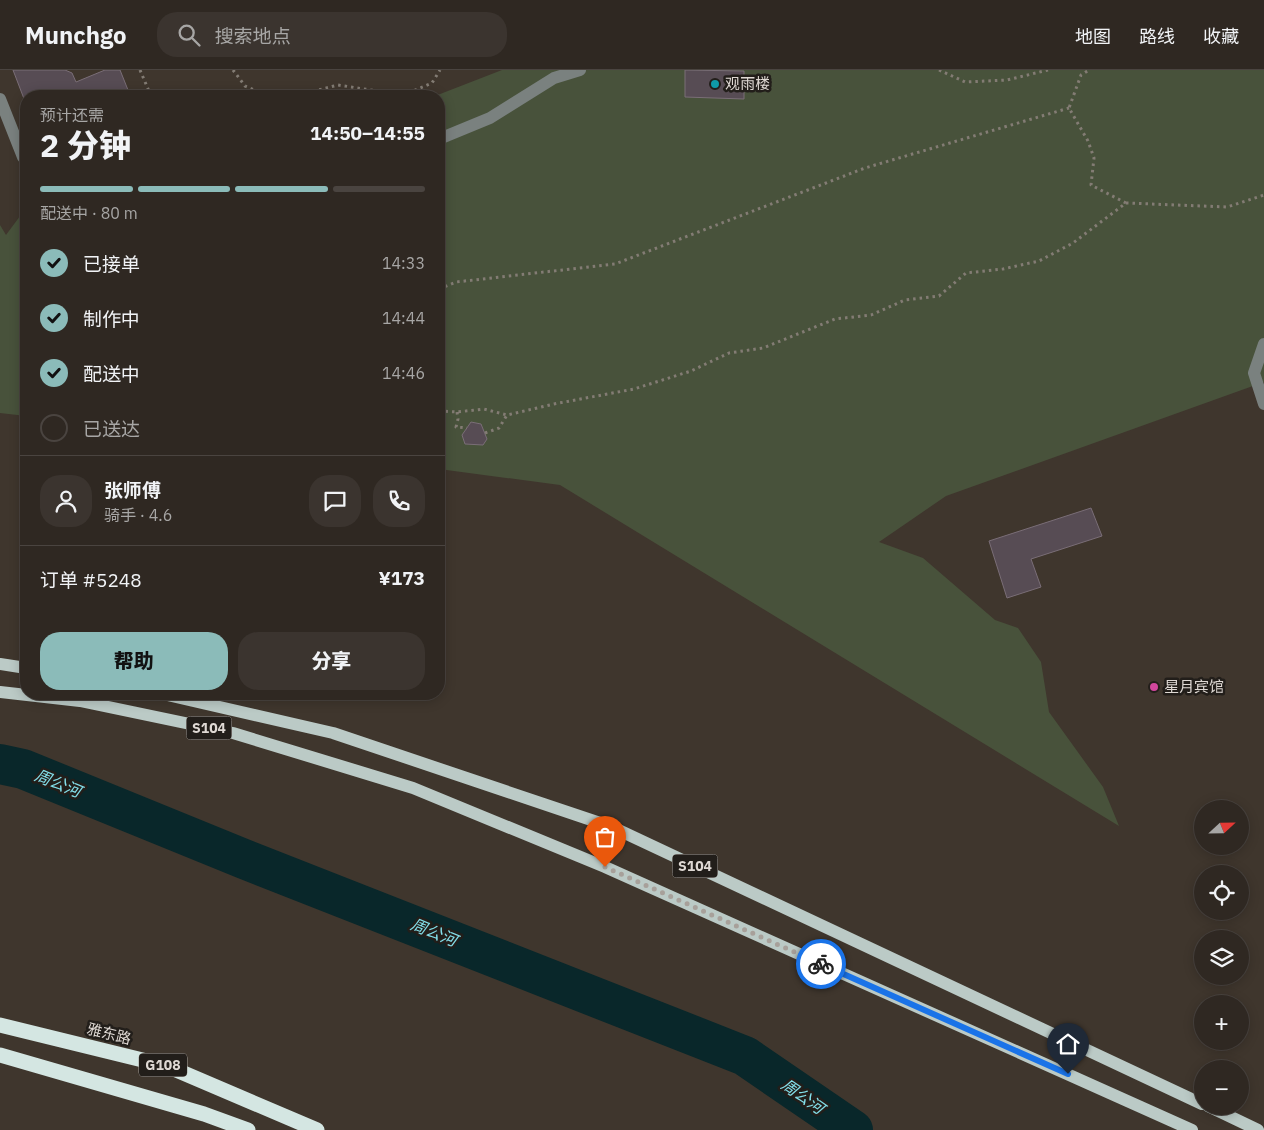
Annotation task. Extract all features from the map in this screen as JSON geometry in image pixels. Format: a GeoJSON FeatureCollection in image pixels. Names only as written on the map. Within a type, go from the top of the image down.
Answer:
{"type":"FeatureCollection","features":[{"type":"Feature","properties":{"kind":"highway","name":"雅东路"},"geometry":{"type":"LineString","coordinates":[[0,1025],[167,1066],[317,1130]]}},
{"type":"Feature","properties":{"kind":"highway","name":"G108"},"geometry":{"type":"LineString","coordinates":[[0,1055],[204,1114],[248,1130]]}},
{"type":"Feature","properties":{"kind":"main road"},"geometry":{"type":"LineString","coordinates":[[0,664],[20,667]]}},
{"type":"Feature","properties":{"kind":"main road","name":"S104"},"geometry":{"type":"LineString","coordinates":[[0,692],[20,694]]}},
{"type":"Feature","properties":{"kind":"main road","name":"S104"},"geometry":{"type":"LineString","coordinates":[[71,700],[233,734],[413,788],[605,867],[1192,1130]]}},
{"type":"Feature","properties":{"kind":"main road","name":"S104"},"geometry":{"type":"LineString","coordinates":[[189,700],[333,733],[612,827],[1194,1100]]}},
{"type":"Feature","properties":{"kind":"main road"},"geometry":{"type":"LineString","coordinates":[[1227,1115],[1258,1130]]}},
{"type":"Feature","properties":{"kind":"street"},"geometry":{"type":"LineString","coordinates":[[445,137],[490,118],[554,78],[580,70]]}},
{"type":"Feature","properties":{"kind":"street"},"geometry":{"type":"LineString","coordinates":[[0,99],[20,149]]}},
{"type":"Feature","properties":{"kind":"street"},"geometry":{"type":"LineString","coordinates":[[1264,344],[1254,373],[1264,404]]}},
{"type":"Feature","properties":{"kind":"path"},"geometry":{"type":"LineString","coordinates":[[140,70],[148,90]]}},
{"type":"Feature","properties":{"kind":"path"},"geometry":{"type":"LineString","coordinates":[[234,70],[245,86],[255,90]]}},
{"type":"Feature","properties":{"kind":"path"},"geometry":{"type":"LineString","coordinates":[[416,90],[432,83],[440,70]]}},
{"type":"Feature","properties":{"kind":"path"},"geometry":{"type":"LineString","coordinates":[[939,70],[965,82],[1007,80],[1048,70]]}},
{"type":"Feature","properties":{"kind":"path"},"geometry":{"type":"LineString","coordinates":[[1088,70],[1081,75],[1069,108],[1088,141],[1094,158],[1091,185],[1126,203],[1228,207],[1264,195]]}},
{"type":"Feature","properties":{"kind":"path"},"geometry":{"type":"LineString","coordinates":[[318,90],[338,85],[371,90]]}},
{"type":"Feature","properties":{"kind":"path"},"geometry":{"type":"LineString","coordinates":[[445,287],[456,282],[615,264],[865,168],[1069,108]]}},
{"type":"Feature","properties":{"kind":"path"},"geometry":{"type":"LineString","coordinates":[[445,411],[484,409],[507,415],[634,389],[691,371],[729,353],[763,348],[835,319],[871,315],[905,300],[939,296],[966,273],[1003,269],[1039,261],[1072,243],[1126,203]]}},
{"type":"Feature","properties":{"kind":"path"},"geometry":{"type":"LineString","coordinates":[[457,412],[456,427],[467,428]]}},
{"type":"Feature","properties":{"kind":"path"},"geometry":{"type":"LineString","coordinates":[[485,433],[499,428],[507,415]]}},
{"type":"Feature","properties":{"kind":"green space"},"geometry":{"type":"Polygon","coordinates":[[[502,70],[1264,70],[1264,382],[946,496],[879,542],[923,558],[995,620],[1018,628],[1041,662],[1049,712],[1103,787],[1119,826],[560,485],[445,470],[445,92],[502,70]]]}},
{"type":"Feature","properties":{"kind":"green space"},"geometry":{"type":"Polygon","coordinates":[[[20,216],[20,415],[0,413],[0,225],[6,235],[20,216]]]}},
{"type":"Feature","properties":{"kind":"building"},"geometry":{"type":"Polygon","coordinates":[[[13,70],[65,70],[72,73],[76,82],[105,70],[120,70],[128,90],[21,90],[13,70]]]}},
{"type":"Feature","properties":{"kind":"building","name":"观雨楼"},"geometry":{"type":"Polygon","coordinates":[[[685,70],[744,71],[744,99],[685,97],[685,70]]]}},
{"type":"Feature","properties":{"kind":"building"},"geometry":{"type":"Polygon","coordinates":[[[471,422],[481,424],[487,439],[483,445],[465,444],[462,435],[471,422]]]}},
{"type":"Feature","properties":{"kind":"building"},"geometry":{"type":"Polygon","coordinates":[[[1091,508],[1102,536],[1031,559],[1041,587],[1007,598],[989,541],[1091,508]]]}},
{"type":"Feature","properties":{"kind":"waterway","name":"周公河"},"geometry":{"type":"LineString","coordinates":[[0,764],[23,769],[244,859],[745,1056],[853,1130]]}},
{"type":"Feature","properties":{"kind":"way so far"},"geometry":{"type":"LineString","coordinates":[[605,867],[821,964]]}},
{"type":"Feature","properties":{"kind":"place","name":"观雨楼"},"geometry":{"type":"Point","coordinates":[715,84]}},
{"type":"Feature","properties":{"kind":"place","name":"星月宾馆"},"geometry":{"type":"Point","coordinates":[1154,687]}},
{"type":"Feature","properties":{"kind":"route"},"geometry":{"type":"LineString","coordinates":[[821,964],[1068,1074]]}}]}
